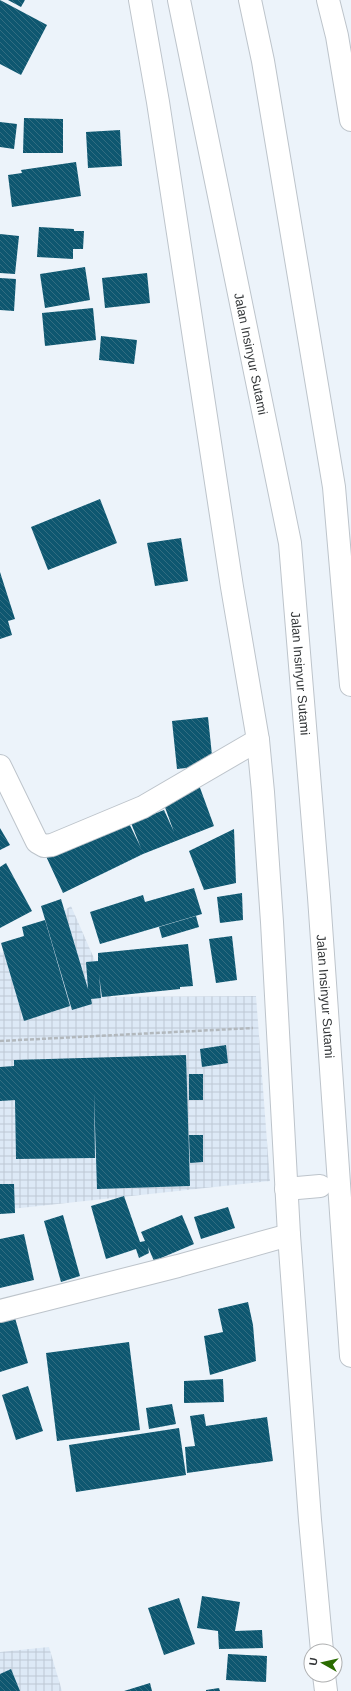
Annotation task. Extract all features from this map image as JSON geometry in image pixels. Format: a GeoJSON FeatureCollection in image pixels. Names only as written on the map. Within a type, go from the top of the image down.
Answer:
{"type":"FeatureCollection","features":[{"type":"Feature","properties":{"kind":"main road"},"geometry":{"type":"LineString","coordinates":[[140,0],[158,102],[232,587],[258,740],[263,792],[278,1027],[289,1235],[310,1520],[321,1643]]}},
{"type":"Feature","properties":{"kind":"main road","name":"Jalan Insinyur Sutami"},"geometry":{"type":"LineString","coordinates":[[179,0],[290,543],[320,905],[351,1356]]}},
{"type":"Feature","properties":{"kind":"main road"},"geometry":{"type":"LineString","coordinates":[[250,0],[263,61],[334,486],[351,685]]}},
{"type":"Feature","properties":{"kind":"main road"},"geometry":{"type":"LineString","coordinates":[[328,0],[344,35],[351,120]]}},
{"type":"Feature","properties":{"kind":"main road"},"geometry":{"type":"LineString","coordinates":[[0,766],[37,842],[44,846],[52,846],[143,808],[258,740]]}},
{"type":"Feature","properties":{"kind":"main road"},"geometry":{"type":"LineString","coordinates":[[286,1189],[320,1186]]}},
{"type":"Feature","properties":{"kind":"main road"},"geometry":{"type":"LineString","coordinates":[[0,1311],[178,1266],[289,1235]]}},
{"type":"Feature","properties":{"kind":"path"},"geometry":{"type":"LineString","coordinates":[[0,1041],[278,1027]]}},
{"type":"Feature","properties":{"kind":"shaded area"},"geometry":{"type":"Polygon","coordinates":[[[71,906],[111,997],[256,996],[270,1181],[2,1210],[0,1207],[0,952],[2,953],[71,906]]]}},
{"type":"Feature","properties":{"kind":"shaded area"},"geometry":{"type":"Polygon","coordinates":[[[49,1647],[62,1691],[0,1691],[0,1652],[49,1647]]]}},
{"type":"Feature","properties":{"kind":"building"},"geometry":{"type":"Polygon","coordinates":[[[0,0],[47,25],[21,75],[0,64],[0,0]]]}},
{"type":"Feature","properties":{"kind":"building"},"geometry":{"type":"Polygon","coordinates":[[[8,0],[25,0],[21,7],[8,0]]]}},
{"type":"Feature","properties":{"kind":"building"},"geometry":{"type":"Polygon","coordinates":[[[24,118],[63,119],[63,153],[23,153],[24,118]]]}},
{"type":"Feature","properties":{"kind":"building"},"geometry":{"type":"Polygon","coordinates":[[[0,122],[17,124],[14,149],[0,147],[0,122]]]}},
{"type":"Feature","properties":{"kind":"building"},"geometry":{"type":"Polygon","coordinates":[[[120,130],[122,166],[88,168],[86,132],[120,130]]]}},
{"type":"Feature","properties":{"kind":"building"},"geometry":{"type":"Polygon","coordinates":[[[76,162],[81,196],[12,207],[8,175],[22,173],[21,170],[76,162]]]}},
{"type":"Feature","properties":{"kind":"building"},"geometry":{"type":"Polygon","coordinates":[[[39,227],[84,231],[83,249],[73,249],[73,259],[37,257],[39,227]]]}},
{"type":"Feature","properties":{"kind":"building"},"geometry":{"type":"Polygon","coordinates":[[[0,234],[19,236],[15,274],[0,273],[0,234]]]}},
{"type":"Feature","properties":{"kind":"building"},"geometry":{"type":"Polygon","coordinates":[[[85,267],[90,300],[45,308],[40,274],[85,267]]]}},
{"type":"Feature","properties":{"kind":"building"},"geometry":{"type":"Polygon","coordinates":[[[147,273],[150,303],[105,308],[102,278],[147,273]]]}},
{"type":"Feature","properties":{"kind":"building"},"geometry":{"type":"Polygon","coordinates":[[[0,278],[16,279],[14,311],[0,310],[0,278]]]}},
{"type":"Feature","properties":{"kind":"building"},"geometry":{"type":"Polygon","coordinates":[[[93,308],[96,340],[45,346],[42,313],[93,308]]]}},
{"type":"Feature","properties":{"kind":"building"},"geometry":{"type":"Polygon","coordinates":[[[101,336],[137,340],[134,364],[99,360],[101,336]]]}},
{"type":"Feature","properties":{"kind":"building"},"geometry":{"type":"Polygon","coordinates":[[[100,499],[117,543],[48,570],[31,527],[100,499]]]}},
{"type":"Feature","properties":{"kind":"building"},"geometry":{"type":"Polygon","coordinates":[[[181,538],[188,581],[155,586],[147,543],[181,538]]]}},
{"type":"Feature","properties":{"kind":"building"},"geometry":{"type":"Polygon","coordinates":[[[0,572],[15,619],[8,621],[12,635],[0,639],[0,572]]]}},
{"type":"Feature","properties":{"kind":"building"},"geometry":{"type":"Polygon","coordinates":[[[208,717],[213,765],[177,769],[172,721],[208,717]]]}},
{"type":"Feature","properties":{"kind":"building"},"geometry":{"type":"Polygon","coordinates":[[[199,785],[214,826],[143,854],[63,893],[45,854],[125,815],[141,848],[131,823],[164,810],[174,832],[162,799],[199,785]]]}},
{"type":"Feature","properties":{"kind":"building"},"geometry":{"type":"Polygon","coordinates":[[[0,828],[10,845],[0,850],[0,828]]]}},
{"type":"Feature","properties":{"kind":"building"},"geometry":{"type":"Polygon","coordinates":[[[234,829],[236,883],[204,890],[189,851],[234,829]]]}},
{"type":"Feature","properties":{"kind":"building"},"geometry":{"type":"Polygon","coordinates":[[[6,863],[32,911],[0,928],[0,867],[6,863]]]}},
{"type":"Feature","properties":{"kind":"building"},"geometry":{"type":"Polygon","coordinates":[[[194,888],[202,914],[100,944],[90,912],[143,895],[145,902],[194,888]]]}},
{"type":"Feature","properties":{"kind":"building"},"geometry":{"type":"Polygon","coordinates":[[[242,893],[243,920],[220,923],[217,897],[242,893]]]}},
{"type":"Feature","properties":{"kind":"building"},"geometry":{"type":"Polygon","coordinates":[[[61,899],[88,989],[86,962],[98,961],[98,953],[188,944],[193,986],[180,987],[180,989],[102,997],[99,975],[101,998],[91,999],[92,1004],[72,1010],[41,906],[61,899]]]}},
{"type":"Feature","properties":{"kind":"building"},"geometry":{"type":"Polygon","coordinates":[[[196,916],[199,927],[162,938],[159,927],[196,916]]]}},
{"type":"Feature","properties":{"kind":"building"},"geometry":{"type":"Polygon","coordinates":[[[45,920],[70,1006],[24,1021],[1,943],[24,936],[22,927],[45,920]]]}},
{"type":"Feature","properties":{"kind":"building"},"geometry":{"type":"Polygon","coordinates":[[[232,936],[237,980],[216,983],[209,939],[232,936]]]}},
{"type":"Feature","properties":{"kind":"building"},"geometry":{"type":"Polygon","coordinates":[[[226,1045],[228,1063],[202,1067],[200,1049],[226,1045]]]}},
{"type":"Feature","properties":{"kind":"building"},"geometry":{"type":"Polygon","coordinates":[[[186,1055],[190,1186],[97,1189],[94,1093],[95,1158],[16,1159],[15,1100],[0,1101],[0,1067],[14,1066],[14,1060],[186,1055]]]}},
{"type":"Feature","properties":{"kind":"building"},"geometry":{"type":"Polygon","coordinates":[[[189,1074],[203,1074],[203,1100],[189,1100],[189,1074]]]}},
{"type":"Feature","properties":{"kind":"building"},"geometry":{"type":"Polygon","coordinates":[[[189,1135],[203,1135],[203,1162],[190,1163],[189,1135]]]}},
{"type":"Feature","properties":{"kind":"building"},"geometry":{"type":"Polygon","coordinates":[[[0,1184],[14,1184],[15,1213],[0,1214],[0,1184]]]}},
{"type":"Feature","properties":{"kind":"building"},"geometry":{"type":"Polygon","coordinates":[[[124,1196],[140,1242],[145,1241],[141,1232],[182,1215],[194,1244],[154,1261],[148,1247],[149,1253],[139,1258],[136,1249],[106,1259],[91,1206],[124,1196]]]}},
{"type":"Feature","properties":{"kind":"building"},"geometry":{"type":"Polygon","coordinates":[[[228,1207],[235,1228],[201,1239],[194,1217],[228,1207]]]}},
{"type":"Feature","properties":{"kind":"building"},"geometry":{"type":"Polygon","coordinates":[[[63,1215],[80,1276],[61,1282],[44,1221],[63,1215]]]}},
{"type":"Feature","properties":{"kind":"building"},"geometry":{"type":"Polygon","coordinates":[[[24,1234],[34,1280],[0,1288],[0,1239],[24,1234]]]}},
{"type":"Feature","properties":{"kind":"building"},"geometry":{"type":"Polygon","coordinates":[[[248,1302],[253,1325],[256,1361],[210,1375],[204,1336],[223,1332],[218,1309],[248,1302]]]}},
{"type":"Feature","properties":{"kind":"building"},"geometry":{"type":"Polygon","coordinates":[[[15,1318],[28,1363],[0,1372],[0,1322],[15,1318]]]}},
{"type":"Feature","properties":{"kind":"building"},"geometry":{"type":"Polygon","coordinates":[[[129,1342],[140,1430],[57,1441],[46,1353],[129,1342]]]}},
{"type":"Feature","properties":{"kind":"building"},"geometry":{"type":"Polygon","coordinates":[[[223,1379],[224,1402],[184,1403],[184,1381],[223,1379]]]}},
{"type":"Feature","properties":{"kind":"building"},"geometry":{"type":"Polygon","coordinates":[[[28,1386],[43,1431],[16,1440],[2,1395],[28,1386]]]}},
{"type":"Feature","properties":{"kind":"building"},"geometry":{"type":"Polygon","coordinates":[[[172,1404],[176,1424],[149,1429],[146,1408],[172,1404]]]}},
{"type":"Feature","properties":{"kind":"building"},"geometry":{"type":"Polygon","coordinates":[[[204,1414],[206,1426],[267,1417],[273,1461],[187,1473],[185,1447],[195,1446],[190,1416],[204,1414]]]}},
{"type":"Feature","properties":{"kind":"building"},"geometry":{"type":"Polygon","coordinates":[[[179,1428],[186,1475],[76,1492],[69,1445],[179,1428]]]}},
{"type":"Feature","properties":{"kind":"building"},"geometry":{"type":"Polygon","coordinates":[[[202,1596],[240,1602],[235,1631],[262,1630],[263,1648],[219,1649],[218,1631],[197,1628],[202,1596]]]}},
{"type":"Feature","properties":{"kind":"building"},"geometry":{"type":"Polygon","coordinates":[[[179,1598],[195,1644],[164,1655],[148,1608],[179,1598]]]}},
{"type":"Feature","properties":{"kind":"building"},"geometry":{"type":"Polygon","coordinates":[[[228,1654],[267,1656],[266,1682],[226,1680],[228,1654]]]}},
{"type":"Feature","properties":{"kind":"building"},"geometry":{"type":"Polygon","coordinates":[[[11,1669],[20,1691],[0,1691],[0,1674],[11,1669]]]}},
{"type":"Feature","properties":{"kind":"building"},"geometry":{"type":"Polygon","coordinates":[[[150,1683],[152,1691],[124,1691],[150,1683]]]}},
{"type":"Feature","properties":{"kind":"building"},"geometry":{"type":"Polygon","coordinates":[[[219,1688],[220,1691],[206,1691],[206,1690],[219,1688]]]}}]}
